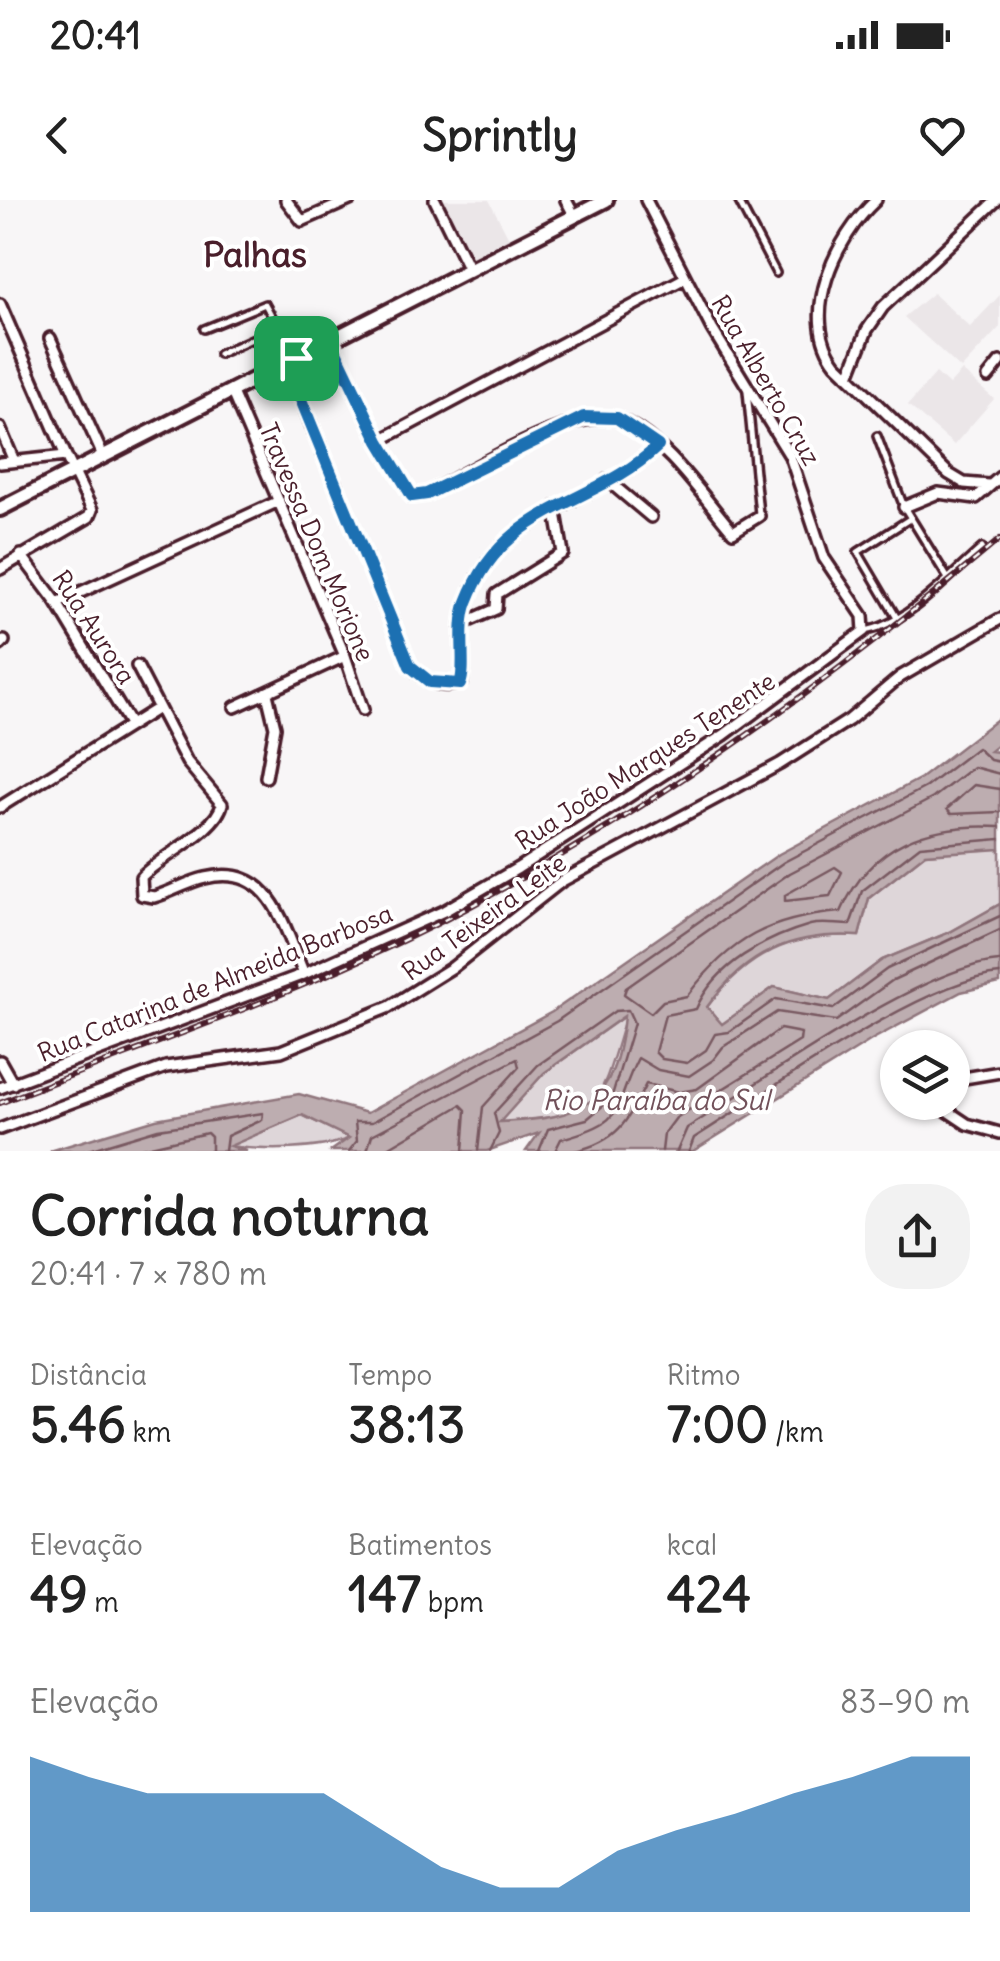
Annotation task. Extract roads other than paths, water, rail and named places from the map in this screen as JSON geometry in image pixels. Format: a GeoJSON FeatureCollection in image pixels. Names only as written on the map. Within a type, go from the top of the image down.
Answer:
{"type":"FeatureCollection","features":[{"type":"Feature","properties":{"kind":"street"},"geometry":{"type":"LineString","coordinates":[[286,200],[302,221],[350,200]]}},
{"type":"Feature","properties":{"kind":"street"},"geometry":{"type":"LineString","coordinates":[[435,200],[470,269]]}},
{"type":"Feature","properties":{"kind":"street"},"geometry":{"type":"LineString","coordinates":[[566,200],[574,215]]}},
{"type":"Feature","properties":{"kind":"street"},"geometry":{"type":"LineString","coordinates":[[0,509],[606,200]]}},
{"type":"Feature","properties":{"kind":"street","name":"Rua Alberto Cruz"},"geometry":{"type":"LineString","coordinates":[[646,200],[685,278],[790,456],[824,558],[863,616],[862,633]]}},
{"type":"Feature","properties":{"kind":"street"},"geometry":{"type":"LineString","coordinates":[[876,200],[837,255],[823,292],[822,342],[850,376],[949,474],[964,483],[989,486]]}},
{"type":"Feature","properties":{"kind":"street"},"geometry":{"type":"LineString","coordinates":[[850,376],[867,330],[882,307],[997,200]]}},
{"type":"Feature","properties":{"kind":"street"},"geometry":{"type":"LineString","coordinates":[[379,441],[685,278]]}},
{"type":"Feature","properties":{"kind":"street"},"geometry":{"type":"LineString","coordinates":[[0,304],[92,514],[0,569]]}},
{"type":"Feature","properties":{"kind":"street"},"geometry":{"type":"LineString","coordinates":[[50,338],[104,456]]}},
{"type":"Feature","properties":{"kind":"street"},"geometry":{"type":"LineString","coordinates":[[331,341],[379,441],[408,493],[416,497],[584,417],[617,418],[658,446],[733,532],[759,516]]}},
{"type":"Feature","properties":{"kind":"street"},"geometry":{"type":"LineString","coordinates":[[291,361],[410,666],[430,682],[460,684],[462,624],[467,603],[497,548],[555,507],[635,466],[658,446]]}},
{"type":"Feature","properties":{"kind":"street"},"geometry":{"type":"LineString","coordinates":[[988,377],[1000,362]]}},
{"type":"Feature","properties":{"kind":"street","name":"Travessa Dom Morione"},"geometry":{"type":"LineString","coordinates":[[230,390],[345,656],[363,710]]}},
{"type":"Feature","properties":{"kind":"street"},"geometry":{"type":"LineString","coordinates":[[0,428],[14,462]]}},
{"type":"Feature","properties":{"kind":"street"},"geometry":{"type":"LineString","coordinates":[[0,464],[66,456]]}},
{"type":"Feature","properties":{"kind":"street"},"geometry":{"type":"LineString","coordinates":[[904,507],[938,493],[972,499],[1000,477]]}},
{"type":"Feature","properties":{"kind":"street"},"geometry":{"type":"LineString","coordinates":[[607,480],[651,516]]}},
{"type":"Feature","properties":{"kind":"street"},"geometry":{"type":"LineString","coordinates":[[58,602],[280,502]]}},
{"type":"Feature","properties":{"kind":"street"},"geometry":{"type":"LineString","coordinates":[[462,624],[496,608],[497,594],[564,553],[555,507]]}},
{"type":"Feature","properties":{"kind":"street","name":"Rua Aurora"},"geometry":{"type":"LineString","coordinates":[[21,556],[58,602],[130,724]]}},
{"type":"Feature","properties":{"kind":"street","name":"Rua Teixeira Leite"},"geometry":{"type":"LineString","coordinates":[[0,1129],[166,1067],[280,1051],[389,1008],[454,966],[562,881],[780,764],[849,720],[900,677],[1000,618]]}},
{"type":"Feature","properties":{"kind":"street","name":"Rua João Marques Tenente"},"geometry":{"type":"LineString","coordinates":[[444,911],[668,773],[793,688],[862,633]]}},
{"type":"Feature","properties":{"kind":"street"},"geometry":{"type":"LineString","coordinates":[[234,707],[345,656]]}},
{"type":"Feature","properties":{"kind":"street"},"geometry":{"type":"LineString","coordinates":[[137,666],[187,762],[222,804],[211,823],[161,856],[142,877],[142,895],[154,897],[225,875],[242,876],[259,884],[270,898],[304,974]]}},
{"type":"Feature","properties":{"kind":"street"},"geometry":{"type":"LineString","coordinates":[[266,777],[274,754],[274,727],[267,694]]}},
{"type":"Feature","properties":{"kind":"street"},"geometry":{"type":"LineString","coordinates":[[0,807],[158,708]]}},
{"type":"Feature","properties":{"kind":"street","name":"Rua Catarina de Almeida Barbosa"},"geometry":{"type":"LineString","coordinates":[[0,1088],[304,974],[444,911]]}},
{"type":"Feature","properties":{"kind":"street"},"geometry":{"type":"LineString","coordinates":[[0,1061],[13,1084]]}},
{"type":"Feature","properties":{"kind":"street"},"geometry":{"type":"LineString","coordinates":[[970,1077],[1000,1072]]}},
{"type":"Feature","properties":{"kind":"street"},"geometry":{"type":"LineString","coordinates":[[958,1120],[1000,1134]]}},
{"type":"Feature","properties":{"kind":"lane"},"geometry":{"type":"LineString","coordinates":[[738,200],[776,273]]}},
{"type":"Feature","properties":{"kind":"lane"},"geometry":{"type":"LineString","coordinates":[[204,330],[262,303],[278,327],[291,361]]}},
{"type":"Feature","properties":{"kind":"lane"},"geometry":{"type":"LineString","coordinates":[[218,354],[278,327]]}},
{"type":"Feature","properties":{"kind":"lane"},"geometry":{"type":"LineString","coordinates":[[747,388],[759,516]]}},
{"type":"Feature","properties":{"kind":"lane"},"geometry":{"type":"LineString","coordinates":[[877,436],[904,507],[947,577]]}},
{"type":"Feature","properties":{"kind":"lane"},"geometry":{"type":"LineString","coordinates":[[896,618],[858,552],[911,518]]}},
{"type":"Feature","properties":{"kind":"lane"},"geometry":{"type":"LineString","coordinates":[[862,633],[881,628],[896,618],[982,548]]}},
{"type":"Feature","properties":{"kind":"water","name":"Rio Paraíba do Sul"},"geometry":{"type":"Polygon","coordinates":[[[1000,717],[1000,743],[990,751],[1000,752],[1000,849],[925,854],[869,898],[859,936],[813,938],[773,949],[738,972],[707,1007],[722,1024],[774,987],[829,1000],[882,960],[950,932],[1000,904],[1000,983],[961,992],[890,1030],[880,1030],[880,1035],[693,1151],[526,1151],[539,1133],[487,1151],[331,1151],[349,1138],[302,1115],[230,1146],[247,1151],[50,1151],[156,1119],[299,1094],[367,1113],[552,1012],[779,854],[921,778],[1000,717]],[[624,1016],[544,1073],[500,1122],[574,1110],[603,1088],[613,1070],[624,1016]]]}},
{"type":"Feature","properties":{"kind":"railway"},"geometry":{"type":"LineString","coordinates":[[0,1103],[355,963],[538,868],[743,738],[873,642],[1000,539]]}},
{"type":"Feature","properties":{"kind":"district","name":"Palhas"},"geometry":{"type":"Point","coordinates":[255,254]}}]}
